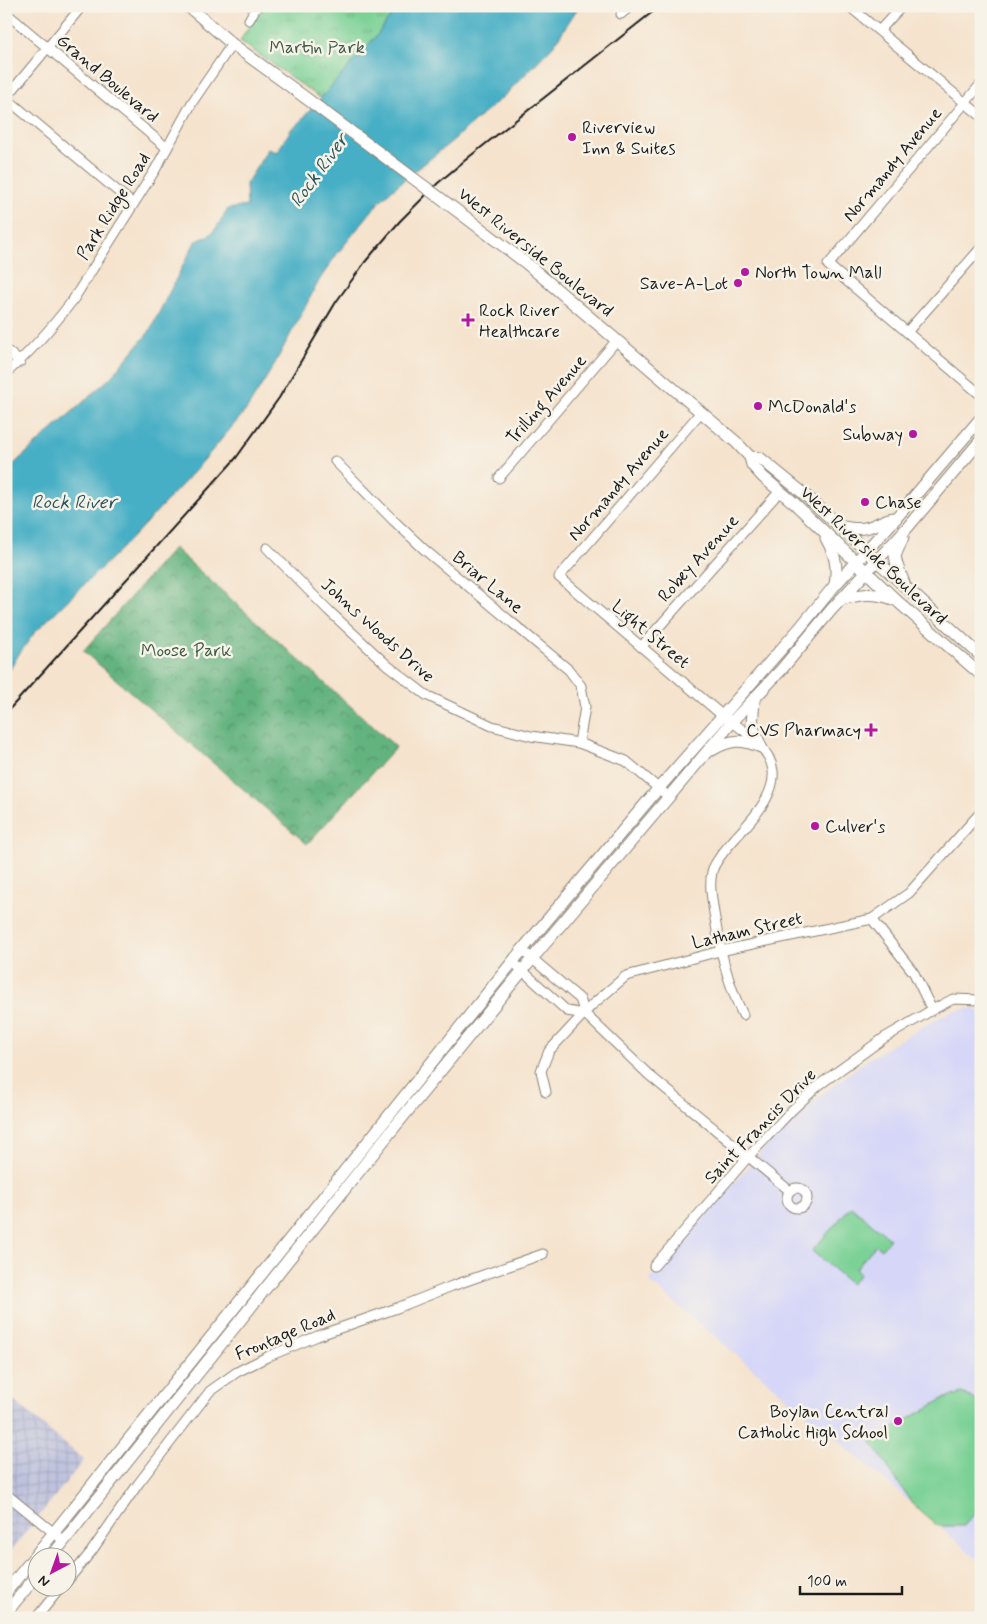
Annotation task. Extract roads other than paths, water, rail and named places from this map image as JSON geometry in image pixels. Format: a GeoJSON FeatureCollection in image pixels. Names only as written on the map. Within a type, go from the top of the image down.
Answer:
{"type":"FeatureCollection","features":[{"type":"Feature","properties":{"kind":"main road","name":"West Riverside Boulevard"},"geometry":{"type":"LineString","coordinates":[[188,6],[232,44],[526,263],[736,442],[750,456],[752,465],[896,600],[981,675]]}},
{"type":"Feature","properties":{"kind":"main road"},"geometry":{"type":"LineString","coordinates":[[60,1546],[522,971],[706,753],[728,719],[834,585],[896,518],[981,418]]}},
{"type":"Feature","properties":{"kind":"main road"},"geometry":{"type":"LineString","coordinates":[[6,1592],[512,962],[658,789],[728,719],[754,700],[907,528],[981,440]]}},
{"type":"Feature","properties":{"kind":"main road","name":"West Riverside Boulevard"},"geometry":{"type":"LineString","coordinates":[[750,456],[760,458],[772,467],[981,656]]}},
{"type":"Feature","properties":{"kind":"main road"},"geometry":{"type":"LineString","coordinates":[[839,526],[868,528],[887,518],[896,518]]}},
{"type":"Feature","properties":{"kind":"main road"},"geometry":{"type":"LineString","coordinates":[[906,587],[895,556],[907,528]]}},
{"type":"Feature","properties":{"kind":"main road"},"geometry":{"type":"LineString","coordinates":[[822,530],[833,551],[836,563],[834,585]]}},
{"type":"Feature","properties":{"kind":"main road"},"geometry":{"type":"LineString","coordinates":[[842,599],[877,594],[896,600]]}},
{"type":"Feature","properties":{"kind":"main road"},"geometry":{"type":"LineString","coordinates":[[754,700],[752,724],[761,747]]}},
{"type":"Feature","properties":{"kind":"main road"},"geometry":{"type":"LineString","coordinates":[[706,753],[728,742],[746,742],[761,747]]}},
{"type":"Feature","properties":{"kind":"main road"},"geometry":{"type":"LineString","coordinates":[[6,1613],[28,1586]]}},
{"type":"Feature","properties":{"kind":"street"},"geometry":{"type":"LineString","coordinates":[[82,6],[6,98],[133,204]]}},
{"type":"Feature","properties":{"kind":"street"},"geometry":{"type":"LineString","coordinates":[[249,20],[257,6]]}},
{"type":"Feature","properties":{"kind":"street"},"geometry":{"type":"LineString","coordinates":[[621,14],[631,6]]}},
{"type":"Feature","properties":{"kind":"street"},"geometry":{"type":"LineString","coordinates":[[850,6],[981,116]]}},
{"type":"Feature","properties":{"kind":"street"},"geometry":{"type":"LineString","coordinates":[[880,32],[902,6]]}},
{"type":"Feature","properties":{"kind":"street","name":"Grand Boulevard"},"geometry":{"type":"LineString","coordinates":[[6,13],[167,148]]}},
{"type":"Feature","properties":{"kind":"street","name":"Park Ridge Road"},"geometry":{"type":"LineString","coordinates":[[6,373],[20,362],[73,300],[155,170],[193,101],[232,44]]}},
{"type":"Feature","properties":{"kind":"street","name":"Normandy Avenue"},"geometry":{"type":"LineString","coordinates":[[908,332],[828,265],[981,84]]}},
{"type":"Feature","properties":{"kind":"street"},"geometry":{"type":"LineString","coordinates":[[981,248],[908,332],[981,395]]}},
{"type":"Feature","properties":{"kind":"street","name":"Trilling Avenue"},"geometry":{"type":"LineString","coordinates":[[499,478],[617,340]]}},
{"type":"Feature","properties":{"kind":"street"},"geometry":{"type":"LineString","coordinates":[[6,350],[20,362]]}},
{"type":"Feature","properties":{"kind":"street","name":"Normandy Avenue"},"geometry":{"type":"LineString","coordinates":[[559,577],[701,412]]}},
{"type":"Feature","properties":{"kind":"street","name":"Briar Lane"},"geometry":{"type":"LineString","coordinates":[[336,460],[393,520],[426,551],[569,670],[581,686],[585,707],[579,743]]}},
{"type":"Feature","properties":{"kind":"street","name":"Robey Avenue"},"geometry":{"type":"LineString","coordinates":[[641,647],[780,491]]}},
{"type":"Feature","properties":{"kind":"street","name":"Johns Woods Drive"},"geometry":{"type":"LineString","coordinates":[[267,548],[328,610],[387,665],[426,695],[492,726],[531,736],[579,743],[626,761],[669,797]]}},
{"type":"Feature","properties":{"kind":"street","name":"Light Street"},"geometry":{"type":"LineString","coordinates":[[559,577],[728,719],[749,734],[772,763],[774,775],[769,796],[749,823],[730,843],[712,870],[710,888],[720,951],[732,993],[743,1015]]}},
{"type":"Feature","properties":{"kind":"street","name":"Latham Street"},"geometry":{"type":"LineString","coordinates":[[546,1092],[541,1071],[549,1051],[592,1005],[626,976],[720,951],[872,919],[910,893],[979,818]]}},
{"type":"Feature","properties":{"kind":"street"},"geometry":{"type":"LineString","coordinates":[[872,919],[914,973],[932,1010]]}},
{"type":"Feature","properties":{"kind":"street"},"geometry":{"type":"LineString","coordinates":[[522,950],[580,999],[585,1014],[649,1075],[790,1190]]}},
{"type":"Feature","properties":{"kind":"street"},"geometry":{"type":"LineString","coordinates":[[512,962],[566,1011],[585,1014]]}},
{"type":"Feature","properties":{"kind":"street","name":"Saint Francis Drive"},"geometry":{"type":"LineString","coordinates":[[654,1266],[748,1157],[792,1110],[819,1085],[884,1038],[932,1010],[953,999],[981,1000]]}},
{"type":"Feature","properties":{"kind":"street","name":"Frontage Road"},"geometry":{"type":"LineString","coordinates":[[78,1567],[138,1484],[210,1391],[237,1372],[269,1356],[320,1335],[543,1254]]}},
{"type":"Feature","properties":{"kind":"street"},"geometry":{"type":"LineString","coordinates":[[6,1494],[64,1541]]}},
{"type":"Feature","properties":{"kind":"street"},"geometry":{"type":"LineString","coordinates":[[36,1618],[54,1596]]}},
{"type":"Feature","properties":{"kind":"water","name":"Rock River"},"geometry":{"type":"Polygon","coordinates":[[[398,6],[579,6],[554,45],[506,94],[379,202],[337,254],[320,279],[273,367],[247,409],[193,473],[128,542],[35,632],[6,676],[6,471],[110,378],[149,332],[195,242],[211,234],[228,209],[247,206],[246,184],[268,149],[277,152],[292,128],[295,127],[377,35],[398,6]]]}},
{"type":"Feature","properties":{"kind":"railway"},"geometry":{"type":"LineString","coordinates":[[6,713],[236,458],[279,398],[336,302],[365,262],[400,221],[438,183],[469,157],[660,6]]}},
{"type":"Feature","properties":{"kind":"place","name":"Riverview Inn & Suites"},"geometry":{"type":"Point","coordinates":[572,137]}},
{"type":"Feature","properties":{"kind":"place","name":"North Town Mall"},"geometry":{"type":"Point","coordinates":[745,272]}},
{"type":"Feature","properties":{"kind":"place","name":"Save-A-Lot"},"geometry":{"type":"Point","coordinates":[738,283]}},
{"type":"Feature","properties":{"kind":"place","name":"Rock River Healthcare"},"geometry":{"type":"Point","coordinates":[468,320]}},
{"type":"Feature","properties":{"kind":"place","name":"McDonald's"},"geometry":{"type":"Point","coordinates":[758,406]}},
{"type":"Feature","properties":{"kind":"place","name":"Subway"},"geometry":{"type":"Point","coordinates":[913,434]}},
{"type":"Feature","properties":{"kind":"place","name":"Chase"},"geometry":{"type":"Point","coordinates":[865,502]}},
{"type":"Feature","properties":{"kind":"place","name":"CVS Pharmacy"},"geometry":{"type":"Point","coordinates":[871,730]}},
{"type":"Feature","properties":{"kind":"place","name":"Culver's"},"geometry":{"type":"Point","coordinates":[815,826]}},
{"type":"Feature","properties":{"kind":"place","name":"Boylan Central Catholic High School"},"geometry":{"type":"Point","coordinates":[898,1421]}},
{"type":"Feature","properties":{"kind":"park label","name":"Martin Park"},"geometry":{"type":"Point","coordinates":[317,47]}},
{"type":"Feature","properties":{"kind":"park label","name":"Moose Park"},"geometry":{"type":"Point","coordinates":[186,650]}}]}
